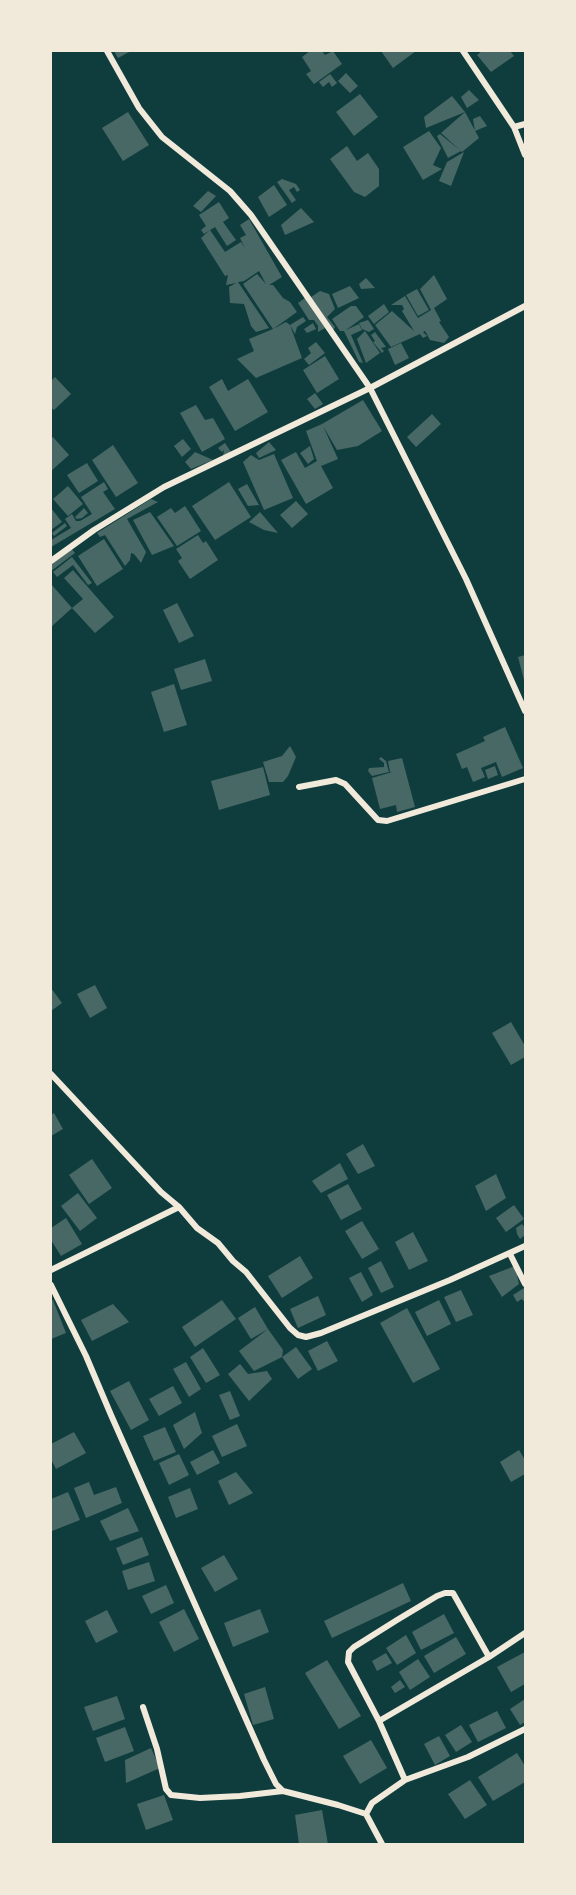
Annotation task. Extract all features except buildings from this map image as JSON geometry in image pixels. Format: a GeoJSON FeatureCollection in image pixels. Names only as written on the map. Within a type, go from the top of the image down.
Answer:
{"type":"FeatureCollection","features":[{"type":"Feature","properties":{"kind":"street"},"geometry":{"type":"LineString","coordinates":[[107,51],[139,108],[162,137],[230,191],[250,215],[370,388],[466,579],[525,711]]}},
{"type":"Feature","properties":{"kind":"street"},"geometry":{"type":"LineString","coordinates":[[463,51],[514,127],[525,155]]}},
{"type":"Feature","properties":{"kind":"street"},"geometry":{"type":"LineString","coordinates":[[514,127],[525,124]]}},
{"type":"Feature","properties":{"kind":"street"},"geometry":{"type":"LineString","coordinates":[[51,561],[94,530],[164,488],[370,388],[525,306]]}},
{"type":"Feature","properties":{"kind":"street"},"geometry":{"type":"LineString","coordinates":[[299,787],[336,780],[345,783],[378,820],[387,821],[525,779]]}},
{"type":"Feature","properties":{"kind":"street"},"geometry":{"type":"LineString","coordinates":[[51,1074],[161,1192],[197,1228],[218,1243],[246,1272],[298,1335],[306,1337],[332,1328],[525,1246]]}},
{"type":"Feature","properties":{"kind":"street"},"geometry":{"type":"LineString","coordinates":[[51,1270],[179,1208]]}},
{"type":"Feature","properties":{"kind":"street"},"geometry":{"type":"LineString","coordinates":[[510,1254],[525,1284]]}},
{"type":"Feature","properties":{"kind":"street"},"geometry":{"type":"LineString","coordinates":[[51,1285],[86,1356],[264,1760],[276,1784],[283,1791]]}},
{"type":"Feature","properties":{"kind":"street"},"geometry":{"type":"LineString","coordinates":[[405,1780],[379,1721],[348,1662],[350,1652],[354,1647],[437,1596],[453,1593],[489,1657]]}},
{"type":"Feature","properties":{"kind":"street"},"geometry":{"type":"LineString","coordinates":[[379,1721],[489,1657],[525,1633]]}},
{"type":"Feature","properties":{"kind":"street"},"geometry":{"type":"LineString","coordinates":[[143,1707],[169,1793],[200,1798],[283,1791],[329,1802],[366,1814],[381,1844]]}},
{"type":"Feature","properties":{"kind":"street"},"geometry":{"type":"LineString","coordinates":[[366,1814],[372,1803],[405,1780],[468,1757],[525,1729]]}}]}
